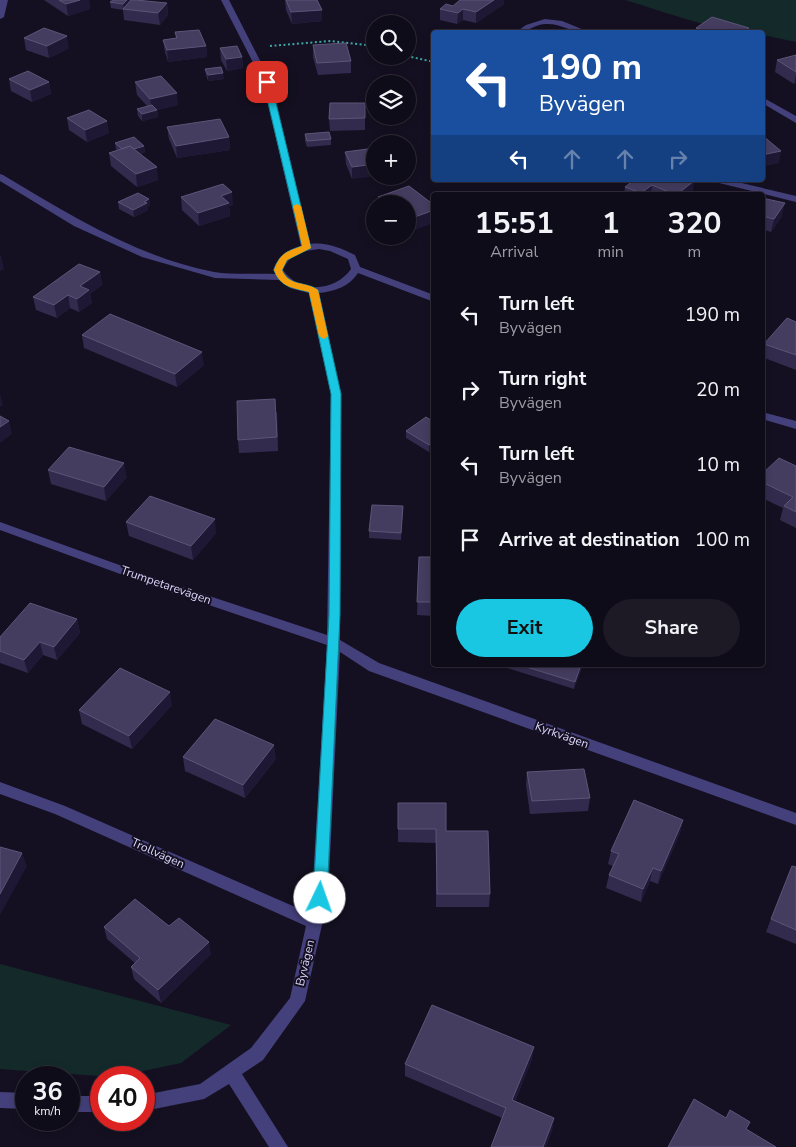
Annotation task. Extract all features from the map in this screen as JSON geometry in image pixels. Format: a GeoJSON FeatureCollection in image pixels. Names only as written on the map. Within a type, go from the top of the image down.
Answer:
{"type":"FeatureCollection","features":[{"type":"Feature","properties":{"kind":"street"},"geometry":{"type":"LineString","coordinates":[[0,17],[4,0]]}},
{"type":"Feature","properties":{"kind":"street"},"geometry":{"type":"LineString","coordinates":[[224,0],[267,82],[306,248]]}},
{"type":"Feature","properties":{"kind":"street"},"geometry":{"type":"LineString","coordinates":[[523,30],[533,24],[554,22],[579,30]]}},
{"type":"Feature","properties":{"kind":"street"},"geometry":{"type":"LineString","coordinates":[[765,101],[796,120]]}},
{"type":"Feature","properties":{"kind":"street"},"geometry":{"type":"LineString","coordinates":[[0,177],[77,224],[145,255],[215,275],[281,277],[296,287],[314,290],[335,287],[347,282],[353,276],[356,269],[352,257],[343,252],[326,247],[306,248],[291,252],[283,259],[278,270],[281,277]]}},
{"type":"Feature","properties":{"kind":"street"},"geometry":{"type":"LineString","coordinates":[[726,182],[796,199]]}},
{"type":"Feature","properties":{"kind":"street"},"geometry":{"type":"LineString","coordinates":[[356,269],[431,298]]}},
{"type":"Feature","properties":{"kind":"street","name":"Byvägen"},"geometry":{"type":"LineString","coordinates":[[155,1101],[204,1090],[257,1054],[297,1001],[320,898],[333,642],[336,394],[314,290]]}},
{"type":"Feature","properties":{"kind":"street"},"geometry":{"type":"LineString","coordinates":[[765,416],[796,425]]}},
{"type":"Feature","properties":{"kind":"street","name":"Trumpetarevägen"},"geometry":{"type":"LineString","coordinates":[[0,526],[157,583],[333,642]]}},
{"type":"Feature","properties":{"kind":"street","name":"Kyrkvägen"},"geometry":{"type":"LineString","coordinates":[[333,642],[374,667],[796,818]]}},
{"type":"Feature","properties":{"kind":"street","name":"Trollvägen"},"geometry":{"type":"LineString","coordinates":[[0,788],[60,810],[314,922]]}},
{"type":"Feature","properties":{"kind":"street"},"geometry":{"type":"LineString","coordinates":[[231,1072],[279,1147]]}},
{"type":"Feature","properties":{"kind":"street"},"geometry":{"type":"LineString","coordinates":[[0,1100],[15,1101]]}},
{"type":"Feature","properties":{"kind":"path"},"geometry":{"type":"LineString","coordinates":[[264,47],[330,42],[366,45]]}},
{"type":"Feature","properties":{"kind":"path"},"geometry":{"type":"LineString","coordinates":[[416,58],[431,61]]}},
{"type":"Feature","properties":{"kind":"green space"},"geometry":{"type":"Polygon","coordinates":[[[625,0],[796,0],[796,42],[765,35],[765,30],[727,29],[625,0]]]}},
{"type":"Feature","properties":{"kind":"green space"},"geometry":{"type":"Polygon","coordinates":[[[0,964],[231,1025],[181,1063],[155,1068],[155,1066],[90,1066],[90,1075],[80,1075],[80,1066],[15,1066],[15,1070],[0,1069],[0,964]]]}},
{"type":"Feature","properties":{"kind":"building"},"geometry":{"type":"Polygon","coordinates":[[[59,0],[80,0],[66,4],[59,0]]]}},
{"type":"Feature","properties":{"kind":"building"},"geometry":{"type":"Polygon","coordinates":[[[113,0],[127,0],[123,4],[110,2],[113,0]]]}},
{"type":"Feature","properties":{"kind":"building"},"geometry":{"type":"Polygon","coordinates":[[[131,0],[167,3],[158,13],[123,9],[131,0]]]}},
{"type":"Feature","properties":{"kind":"building"},"geometry":{"type":"Polygon","coordinates":[[[286,0],[317,0],[322,10],[291,12],[286,0]]]}},
{"type":"Feature","properties":{"kind":"building"},"geometry":{"type":"Polygon","coordinates":[[[460,0],[494,0],[476,12],[463,9],[458,13],[440,9],[446,4],[453,6],[460,0]]]}},
{"type":"Feature","properties":{"kind":"building"},"geometry":{"type":"Polygon","coordinates":[[[712,17],[749,28],[746,30],[704,30],[696,28],[712,17]]]}},
{"type":"Feature","properties":{"kind":"building"},"geometry":{"type":"Polygon","coordinates":[[[44,28],[67,36],[47,46],[24,38],[44,28]]]}},
{"type":"Feature","properties":{"kind":"building"},"geometry":{"type":"Polygon","coordinates":[[[199,30],[206,46],[167,50],[163,40],[177,38],[175,32],[199,30]]]}},
{"type":"Feature","properties":{"kind":"building"},"geometry":{"type":"Polygon","coordinates":[[[346,43],[351,61],[317,63],[313,45],[346,43]]]}},
{"type":"Feature","properties":{"kind":"building"},"geometry":{"type":"Polygon","coordinates":[[[237,46],[242,57],[226,59],[220,48],[237,46]]]}},
{"type":"Feature","properties":{"kind":"building"},"geometry":{"type":"Polygon","coordinates":[[[796,55],[796,72],[777,60],[796,55]]]}},
{"type":"Feature","properties":{"kind":"building"},"geometry":{"type":"Polygon","coordinates":[[[221,67],[223,73],[208,75],[205,69],[221,67]]]}},
{"type":"Feature","properties":{"kind":"building"},"geometry":{"type":"Polygon","coordinates":[[[28,71],[49,82],[30,90],[9,79],[28,71]]]}},
{"type":"Feature","properties":{"kind":"building"},"geometry":{"type":"Polygon","coordinates":[[[161,76],[177,93],[150,99],[135,82],[161,76]]]}},
{"type":"Feature","properties":{"kind":"building"},"geometry":{"type":"Polygon","coordinates":[[[330,103],[365,103],[365,118],[329,119],[330,103]]]}},
{"type":"Feature","properties":{"kind":"building"},"geometry":{"type":"Polygon","coordinates":[[[152,105],[157,110],[142,114],[137,109],[152,105]]]}},
{"type":"Feature","properties":{"kind":"building"},"geometry":{"type":"Polygon","coordinates":[[[89,110],[107,121],[85,130],[67,118],[89,110]]]}},
{"type":"Feature","properties":{"kind":"building"},"geometry":{"type":"Polygon","coordinates":[[[220,119],[229,137],[176,146],[167,127],[220,119]]]}},
{"type":"Feature","properties":{"kind":"building"},"geometry":{"type":"Polygon","coordinates":[[[329,132],[331,139],[307,141],[305,134],[329,132]]]}},
{"type":"Feature","properties":{"kind":"building"},"geometry":{"type":"Polygon","coordinates":[[[134,137],[144,146],[134,149],[130,146],[122,149],[115,143],[134,137]]]}},
{"type":"Feature","properties":{"kind":"building"},"geometry":{"type":"Polygon","coordinates":[[[765,138],[781,151],[765,154],[765,138]]]}},
{"type":"Feature","properties":{"kind":"building"},"geometry":{"type":"Polygon","coordinates":[[[130,146],[157,167],[136,174],[109,153],[130,146]]]}},
{"type":"Feature","properties":{"kind":"building"},"geometry":{"type":"Polygon","coordinates":[[[366,149],[366,165],[352,167],[345,152],[366,149]]]}},
{"type":"Feature","properties":{"kind":"building"},"geometry":{"type":"Polygon","coordinates":[[[631,182],[693,182],[680,192],[669,192],[652,185],[642,192],[625,187],[631,182]]]}},
{"type":"Feature","properties":{"kind":"building"},"geometry":{"type":"Polygon","coordinates":[[[223,184],[232,192],[221,196],[229,203],[198,213],[181,197],[223,184]]]}},
{"type":"Feature","properties":{"kind":"building"},"geometry":{"type":"Polygon","coordinates":[[[409,186],[431,203],[431,211],[416,217],[416,195],[384,195],[409,186]]]}},
{"type":"Feature","properties":{"kind":"building"},"geometry":{"type":"Polygon","coordinates":[[[138,193],[149,199],[144,202],[147,203],[133,210],[118,202],[138,193]]]}},
{"type":"Feature","properties":{"kind":"building"},"geometry":{"type":"Polygon","coordinates":[[[765,199],[785,203],[774,219],[765,217],[765,199]]]}},
{"type":"Feature","properties":{"kind":"building"},"geometry":{"type":"Polygon","coordinates":[[[79,264],[100,272],[80,286],[89,290],[77,299],[68,295],[54,305],[33,297],[79,264]]]}},
{"type":"Feature","properties":{"kind":"building"},"geometry":{"type":"Polygon","coordinates":[[[110,314],[202,352],[175,374],[82,335],[110,314]]]}},
{"type":"Feature","properties":{"kind":"building"},"geometry":{"type":"Polygon","coordinates":[[[787,318],[796,322],[796,355],[765,343],[787,318]]]}},
{"type":"Feature","properties":{"kind":"building"},"geometry":{"type":"Polygon","coordinates":[[[275,399],[277,437],[238,440],[237,401],[275,399]]]}},
{"type":"Feature","properties":{"kind":"building"},"geometry":{"type":"Polygon","coordinates":[[[0,416],[9,421],[0,427],[0,416]]]}},
{"type":"Feature","properties":{"kind":"building"},"geometry":{"type":"Polygon","coordinates":[[[426,417],[431,420],[431,444],[429,445],[406,431],[426,417]]]}},
{"type":"Feature","properties":{"kind":"building"},"geometry":{"type":"Polygon","coordinates":[[[69,447],[124,463],[104,487],[48,470],[69,447]]]}},
{"type":"Feature","properties":{"kind":"building"},"geometry":{"type":"Polygon","coordinates":[[[779,458],[796,466],[796,512],[784,506],[793,497],[765,483],[765,471],[779,458]]]}},
{"type":"Feature","properties":{"kind":"building"},"geometry":{"type":"Polygon","coordinates":[[[150,496],[215,519],[191,546],[126,522],[150,496]]]}},
{"type":"Feature","properties":{"kind":"building"},"geometry":{"type":"Polygon","coordinates":[[[372,505],[403,506],[401,533],[369,531],[372,505]]]}},
{"type":"Feature","properties":{"kind":"building"},"geometry":{"type":"Polygon","coordinates":[[[419,557],[431,557],[431,602],[417,602],[419,557]]]}},
{"type":"Feature","properties":{"kind":"building"},"geometry":{"type":"Polygon","coordinates":[[[30,603],[77,619],[54,647],[40,642],[24,660],[0,651],[0,637],[30,603]]]}},
{"type":"Feature","properties":{"kind":"building"},"geometry":{"type":"Polygon","coordinates":[[[526,667],[580,667],[575,682],[526,667]]]}},
{"type":"Feature","properties":{"kind":"building"},"geometry":{"type":"Polygon","coordinates":[[[120,668],[170,692],[129,736],[79,710],[120,668]]]}},
{"type":"Feature","properties":{"kind":"building"},"geometry":{"type":"Polygon","coordinates":[[[215,719],[274,745],[243,785],[183,757],[215,719]]]}},
{"type":"Feature","properties":{"kind":"building"},"geometry":{"type":"Polygon","coordinates":[[[584,769],[590,798],[532,801],[527,772],[584,769]]]}},
{"type":"Feature","properties":{"kind":"building"},"geometry":{"type":"Polygon","coordinates":[[[634,800],[683,820],[661,871],[653,868],[643,889],[609,875],[619,854],[611,851],[634,800]]]}},
{"type":"Feature","properties":{"kind":"building"},"geometry":{"type":"Polygon","coordinates":[[[398,803],[446,803],[446,831],[488,831],[490,894],[437,894],[436,829],[398,829],[398,803]]]}},
{"type":"Feature","properties":{"kind":"building"},"geometry":{"type":"Polygon","coordinates":[[[0,847],[22,853],[0,894],[0,847]]]}},
{"type":"Feature","properties":{"kind":"building"},"geometry":{"type":"Polygon","coordinates":[[[792,866],[796,867],[796,930],[771,919],[792,866]]]}},
{"type":"Feature","properties":{"kind":"building"},"geometry":{"type":"Polygon","coordinates":[[[135,899],[169,926],[179,918],[209,942],[158,990],[131,967],[140,958],[104,927],[135,899]]]}},
{"type":"Feature","properties":{"kind":"building"},"geometry":{"type":"Polygon","coordinates":[[[432,1005],[534,1047],[512,1100],[554,1118],[543,1147],[491,1147],[506,1108],[405,1064],[432,1005]]]}},
{"type":"Feature","properties":{"kind":"building"},"geometry":{"type":"Polygon","coordinates":[[[694,1099],[726,1118],[730,1110],[750,1122],[746,1129],[776,1147],[668,1147],[694,1099]]]}},
{"type":"Feature","properties":{"kind":"slow traffic"},"geometry":{"type":"LineString","coordinates":[[297,206],[306,248],[291,252],[280,262],[278,270],[281,277],[288,284],[314,290],[324,336]]}},
{"type":"Feature","properties":{"kind":"route"},"geometry":{"type":"LineString","coordinates":[[267,82],[306,248],[291,252],[280,262],[278,270],[281,277],[288,284],[314,290],[336,394],[335,615],[320,898]]}}]}
